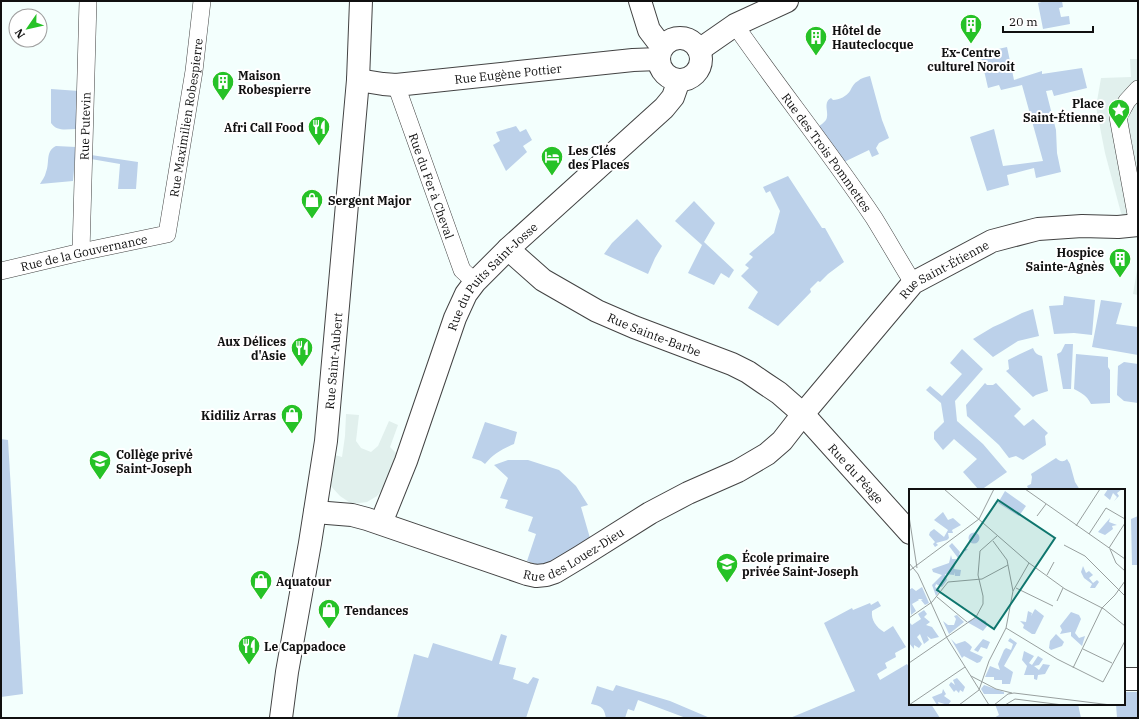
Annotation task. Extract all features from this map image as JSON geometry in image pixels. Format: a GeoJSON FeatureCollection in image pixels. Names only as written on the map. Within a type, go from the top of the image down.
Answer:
{"type":"FeatureCollection","features":[{"type":"Feature","properties":{"kind":"street","name":"Rue Saint-Aubert"},"geometry":{"type":"LineString","coordinates":[[281,718],[287,672],[326,441],[358,80],[361,1]]}},
{"type":"Feature","properties":{"kind":"street"},"geometry":{"type":"LineString","coordinates":[[640,1],[649,30],[660,53],[659,65],[667,75],[673,79],[679,80],[691,77],[696,73],[701,62],[699,50],[693,42],[686,38],[676,37],[670,40],[660,53]]}},
{"type":"Feature","properties":{"kind":"street"},"geometry":{"type":"LineString","coordinates":[[699,50],[736,25],[787,1]]}},
{"type":"Feature","properties":{"kind":"street","name":"Rue Eugène Pottier"},"geometry":{"type":"LineString","coordinates":[[358,80],[396,85],[633,60],[660,53]]}},
{"type":"Feature","properties":{"kind":"street","name":"Rue du Puits Saint-Josse"},"geometry":{"type":"LineString","coordinates":[[381,524],[406,461],[455,318],[466,294],[475,282],[508,249],[664,108],[673,97],[679,80]]}},
{"type":"Feature","properties":{"kind":"street","name":"Rue Saint-Étienne"},"geometry":{"type":"LineString","coordinates":[[803,414],[913,283],[992,241],[1038,229],[1082,226],[1118,227],[1138,225]]}},
{"type":"Feature","properties":{"kind":"street","name":"Rue Sainte-Barbe"},"geometry":{"type":"LineString","coordinates":[[508,249],[542,280],[580,302],[616,320],[712,356],[748,372],[779,394],[803,414]]}},
{"type":"Feature","properties":{"kind":"street","name":"Rue des Louez-Dieu"},"geometry":{"type":"LineString","coordinates":[[315,512],[352,516],[381,524],[527,574],[536,576],[546,575],[567,565],[668,503],[757,461],[775,448],[803,414]]}},
{"type":"Feature","properties":{"kind":"street","name":"Rue du Péage"},"geometry":{"type":"LineString","coordinates":[[803,414],[909,532]]}},
{"type":"Feature","properties":{"kind":"street"},"geometry":{"type":"LineString","coordinates":[[1125,679],[1138,679]]}},
{"type":"Feature","properties":{"kind":"lane","name":"Rue Putevin"},"geometry":{"type":"LineString","coordinates":[[81,252],[88,1]]}},
{"type":"Feature","properties":{"kind":"lane","name":"Rue Maximilien Robespierre"},"geometry":{"type":"LineString","coordinates":[[167,234],[194,71],[202,1]]}},
{"type":"Feature","properties":{"kind":"lane","name":"Rue des Trois Pommettes"},"geometry":{"type":"LineString","coordinates":[[736,25],[874,219],[913,283]]}},
{"type":"Feature","properties":{"kind":"lane","name":"Rue du Fer à Cheval"},"geometry":{"type":"LineString","coordinates":[[396,85],[462,270],[475,282]]}},
{"type":"Feature","properties":{"kind":"lane"},"geometry":{"type":"LineString","coordinates":[[1138,89],[1127,101],[1118,117],[1138,225]]}},
{"type":"Feature","properties":{"kind":"lane","name":"Rue de la Gouvernance"},"geometry":{"type":"LineString","coordinates":[[1,271],[167,234]]}},
{"type":"Feature","properties":{"kind":"shaded area"},"geometry":{"type":"Polygon","coordinates":[[[1045,1],[1062,1],[1063,7],[1059,8],[1061,17],[1069,16],[1070,24],[1043,29],[1038,3],[1045,1]]]}},
{"type":"Feature","properties":{"kind":"shaded area"},"geometry":{"type":"Polygon","coordinates":[[[1007,47],[1014,80],[1042,71],[1042,74],[1082,68],[1087,88],[1054,96],[1052,90],[1046,91],[1056,130],[1057,153],[1061,172],[1036,178],[1034,168],[1007,175],[1009,185],[987,191],[970,137],[994,129],[1003,166],[1043,161],[1022,85],[1001,90],[999,85],[988,88],[980,53],[1007,47]]]}},
{"type":"Feature","properties":{"kind":"shaded area","name":"Place Saint-Étienne"},"geometry":{"type":"Polygon","coordinates":[[[1130,59],[1138,59],[1138,239],[1121,213],[1105,153],[1096,107],[1101,78],[1131,77],[1130,59]]]}},
{"type":"Feature","properties":{"kind":"shaded area"},"geometry":{"type":"Polygon","coordinates":[[[870,76],[882,120],[889,138],[879,143],[876,148],[879,154],[872,157],[869,150],[844,162],[818,127],[826,120],[828,100],[831,98],[833,100],[838,99],[847,95],[853,85],[862,78],[870,76]]]}},
{"type":"Feature","properties":{"kind":"shaded area"},"geometry":{"type":"Polygon","coordinates":[[[51,89],[79,91],[76,129],[59,129],[51,123],[51,89]]]}},
{"type":"Feature","properties":{"kind":"shaded area"},"geometry":{"type":"Polygon","coordinates":[[[516,126],[520,132],[526,129],[532,140],[523,146],[527,152],[506,171],[493,145],[500,141],[496,132],[516,126]]]}},
{"type":"Feature","properties":{"kind":"shaded area"},"geometry":{"type":"Polygon","coordinates":[[[56,146],[76,147],[73,181],[40,184],[46,174],[50,151],[56,146]]]}},
{"type":"Feature","properties":{"kind":"shaded area"},"geometry":{"type":"Polygon","coordinates":[[[91,155],[138,162],[136,189],[118,189],[120,164],[91,159],[91,155]]]}},
{"type":"Feature","properties":{"kind":"shaded area"},"geometry":{"type":"Polygon","coordinates":[[[788,176],[822,228],[825,228],[844,262],[820,282],[818,281],[810,289],[811,292],[778,326],[748,308],[758,292],[741,276],[749,268],[745,265],[753,257],[749,254],[774,233],[780,211],[770,191],[766,193],[763,187],[788,176]]]}},
{"type":"Feature","properties":{"kind":"shaded area"},"geometry":{"type":"Polygon","coordinates":[[[694,201],[715,223],[704,242],[734,270],[729,278],[721,273],[714,285],[688,273],[702,245],[675,221],[694,201]]]}},
{"type":"Feature","properties":{"kind":"shaded area"},"geometry":{"type":"Polygon","coordinates":[[[637,219],[662,246],[648,274],[604,254],[612,243],[637,219]]]}},
{"type":"Feature","properties":{"kind":"shaded area"},"geometry":{"type":"Polygon","coordinates":[[[1138,264],[1138,295],[1133,294],[1138,264]]]}},
{"type":"Feature","properties":{"kind":"shaded area"},"geometry":{"type":"Polygon","coordinates":[[[1064,296],[1095,300],[1092,335],[1074,333],[1054,334],[1049,306],[1063,305],[1064,296]]]}},
{"type":"Feature","properties":{"kind":"shaded area"},"geometry":{"type":"Polygon","coordinates":[[[1101,300],[1122,303],[1116,324],[1138,327],[1138,355],[1092,347],[1101,300]]]}},
{"type":"Feature","properties":{"kind":"shaded area"},"geometry":{"type":"Polygon","coordinates":[[[1033,309],[1039,336],[1018,341],[993,357],[973,339],[993,327],[1033,309]]]}},
{"type":"Feature","properties":{"kind":"shaded area"},"geometry":{"type":"Polygon","coordinates":[[[1065,344],[1073,344],[1071,389],[1063,389],[1057,354],[1061,352],[1065,344]]]}},
{"type":"Feature","properties":{"kind":"shaded area"},"geometry":{"type":"Polygon","coordinates":[[[1033,348],[1036,354],[1042,356],[1048,391],[1033,397],[1006,371],[1009,369],[1008,360],[1033,348]]]}},
{"type":"Feature","properties":{"kind":"shaded area"},"geometry":{"type":"Polygon","coordinates":[[[962,349],[983,369],[955,401],[957,421],[983,444],[1007,472],[982,489],[978,489],[963,472],[977,459],[954,439],[943,450],[934,439],[934,432],[944,422],[941,403],[926,390],[930,386],[942,396],[962,374],[950,363],[962,349]]]}},
{"type":"Feature","properties":{"kind":"shaded area"},"geometry":{"type":"Polygon","coordinates":[[[1076,354],[1108,357],[1108,367],[1110,370],[1110,403],[1091,404],[1084,395],[1074,389],[1076,354]]]}},
{"type":"Feature","properties":{"kind":"shaded area"},"geometry":{"type":"Polygon","coordinates":[[[1124,362],[1138,364],[1138,403],[1124,401],[1117,395],[1118,366],[1124,362]]]}},
{"type":"Feature","properties":{"kind":"shaded area"},"geometry":{"type":"Polygon","coordinates":[[[985,383],[987,385],[993,385],[996,383],[1021,409],[1014,416],[1024,426],[1033,419],[1048,433],[1045,436],[1046,445],[1023,460],[1016,456],[1009,458],[999,445],[967,416],[966,405],[985,383]]]}},
{"type":"Feature","properties":{"kind":"shaded area"},"geometry":{"type":"Polygon","coordinates":[[[346,414],[359,415],[356,441],[361,448],[371,452],[378,446],[389,421],[398,425],[390,447],[396,453],[387,483],[377,496],[367,502],[352,504],[340,496],[329,484],[331,454],[342,457],[346,414]]]}},
{"type":"Feature","properties":{"kind":"shaded area"},"geometry":{"type":"Polygon","coordinates":[[[485,422],[517,432],[514,444],[498,452],[485,464],[472,458],[485,422]]]}},
{"type":"Feature","properties":{"kind":"shaded area"},"geometry":{"type":"Polygon","coordinates":[[[1,439],[8,440],[23,694],[1,697],[1,439]]]}},
{"type":"Feature","properties":{"kind":"shaded area"},"geometry":{"type":"Polygon","coordinates":[[[1056,458],[1061,461],[1067,459],[1075,482],[1079,489],[1028,489],[1027,486],[1031,484],[1031,474],[1056,458]]]}},
{"type":"Feature","properties":{"kind":"shaded area"},"geometry":{"type":"Polygon","coordinates":[[[508,460],[528,460],[559,470],[576,486],[588,505],[581,507],[590,538],[551,563],[539,565],[527,561],[536,534],[528,531],[533,517],[505,508],[508,500],[500,498],[508,478],[494,465],[508,460]]]}},
{"type":"Feature","properties":{"kind":"shaded area"},"geometry":{"type":"Polygon","coordinates":[[[1138,516],[1138,565],[1132,565],[1131,519],[1138,516]]]}},
{"type":"Feature","properties":{"kind":"shaded area"},"geometry":{"type":"Polygon","coordinates":[[[878,601],[881,606],[872,611],[872,617],[879,628],[884,632],[893,626],[906,647],[895,653],[896,657],[885,663],[887,668],[877,674],[880,680],[907,664],[909,667],[909,705],[932,705],[940,718],[790,718],[855,691],[824,623],[852,608],[853,610],[870,603],[871,605],[878,601]]]}},
{"type":"Feature","properties":{"kind":"shaded area"},"geometry":{"type":"Polygon","coordinates":[[[501,634],[507,636],[499,664],[516,668],[513,679],[528,684],[533,677],[539,679],[526,718],[397,718],[414,654],[428,658],[433,643],[492,661],[501,634]]]}},
{"type":"Feature","properties":{"kind":"shaded area"},"geometry":{"type":"Polygon","coordinates":[[[616,685],[670,701],[710,718],[686,718],[638,700],[634,711],[628,709],[625,718],[606,718],[602,708],[591,704],[597,686],[613,691],[616,685]]]}},
{"type":"Feature","properties":{"kind":"shaded area"},"geometry":{"type":"Polygon","coordinates":[[[1125,692],[1138,692],[1138,718],[1117,718],[1116,705],[1125,705],[1125,692]]]}},
{"type":"Feature","properties":{"kind":"shaded area"},"geometry":{"type":"Polygon","coordinates":[[[995,705],[1078,705],[1081,718],[994,718],[999,715],[995,705]]]}},
{"type":"Feature","properties":{"kind":"place","name":"Ex-Centre culturel Noroit"},"geometry":{"type":"Point","coordinates":[971,44]}},
{"type":"Feature","properties":{"kind":"place","name":"Hôtel de Hauteclocque"},"geometry":{"type":"Point","coordinates":[816,56]}},
{"type":"Feature","properties":{"kind":"place","name":"Maison Robespierre"},"geometry":{"type":"Point","coordinates":[223,102]}},
{"type":"Feature","properties":{"kind":"place","name":"Place Saint-Étienne"},"geometry":{"type":"Point","coordinates":[1119,130]}},
{"type":"Feature","properties":{"kind":"place","name":"Afri Call Food"},"geometry":{"type":"Point","coordinates":[319,146]}},
{"type":"Feature","properties":{"kind":"place","name":"Les Clés des Places"},"geometry":{"type":"Point","coordinates":[552,176]}},
{"type":"Feature","properties":{"kind":"place","name":"Sergent Major"},"geometry":{"type":"Point","coordinates":[312,220]}},
{"type":"Feature","properties":{"kind":"place","name":"Hospice Sainte-Agnès"},"geometry":{"type":"Point","coordinates":[1120,278]}},
{"type":"Feature","properties":{"kind":"place","name":"Aux Délices d'Asie"},"geometry":{"type":"Point","coordinates":[302,368]}},
{"type":"Feature","properties":{"kind":"place","name":"Kidiliz Arras"},"geometry":{"type":"Point","coordinates":[292,434]}},
{"type":"Feature","properties":{"kind":"place","name":"Collège privé Saint-Joseph"},"geometry":{"type":"Point","coordinates":[100,480]}},
{"type":"Feature","properties":{"kind":"place","name":"École primaire privée Saint-Joseph"},"geometry":{"type":"Point","coordinates":[727,584]}},
{"type":"Feature","properties":{"kind":"place","name":"Aquatour"},"geometry":{"type":"Point","coordinates":[261,600]}},
{"type":"Feature","properties":{"kind":"place","name":"Tendances"},"geometry":{"type":"Point","coordinates":[329,630]}},
{"type":"Feature","properties":{"kind":"place","name":"Le Cappadoce"},"geometry":{"type":"Point","coordinates":[249,666]}}]}
